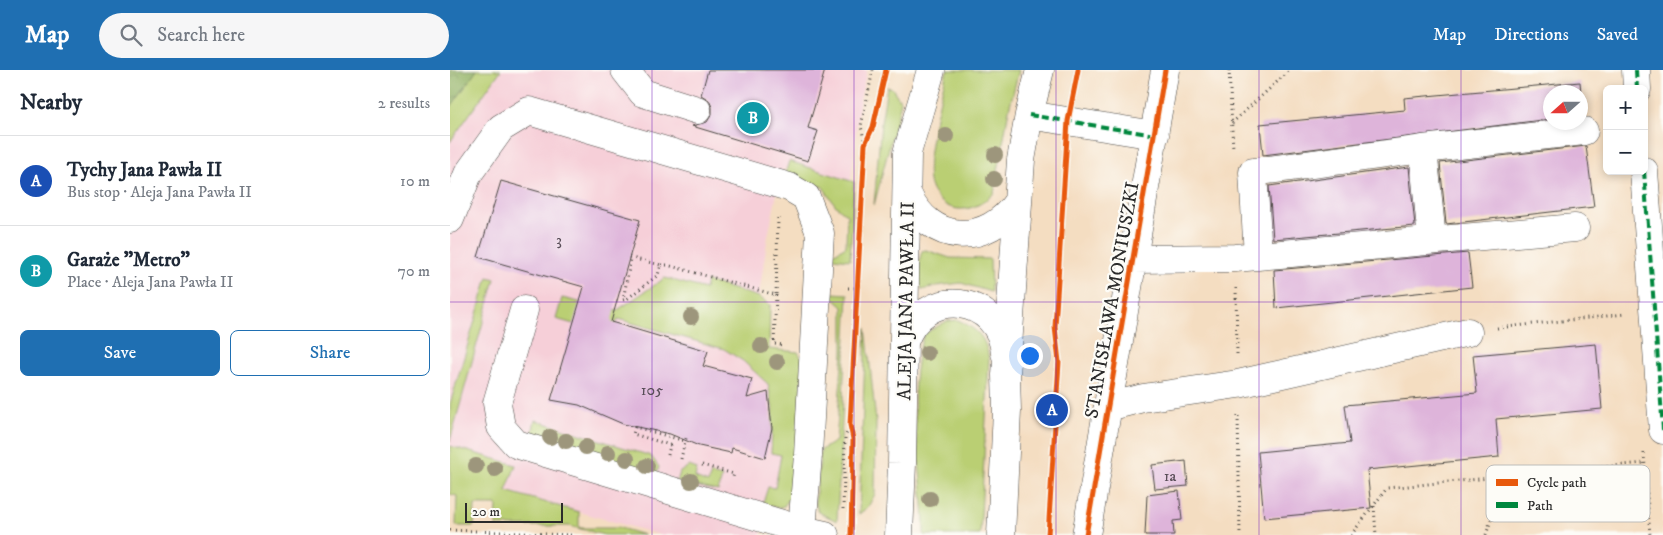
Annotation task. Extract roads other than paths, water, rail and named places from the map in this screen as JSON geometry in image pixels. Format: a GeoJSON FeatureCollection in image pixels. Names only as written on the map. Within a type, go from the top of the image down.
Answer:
{"type":"FeatureCollection","features":[{"type":"Feature","properties":{"kind":"street"},"geometry":{"type":"LineString","coordinates":[[625,70],[642,93],[697,110]]}},
{"type":"Feature","properties":{"kind":"street","name":"ALEJA JANA PAWŁA II"},"geometry":{"type":"LineString","coordinates":[[899,535],[907,153],[931,70]]}},
{"type":"Feature","properties":{"kind":"street"},"geometry":{"type":"LineString","coordinates":[[1006,375],[1021,160],[1040,70]]}},
{"type":"Feature","properties":{"kind":"street","name":"STANISŁAWA MONIUSZKI"},"geometry":{"type":"LineString","coordinates":[[1086,535],[1165,70]]}},
{"type":"Feature","properties":{"kind":"street"},"geometry":{"type":"LineString","coordinates":[[1636,70],[1637,85]]}},
{"type":"Feature","properties":{"kind":"street"},"geometry":{"type":"LineString","coordinates":[[450,219],[468,174],[501,128],[530,111],[789,187],[806,197],[820,233],[808,455],[820,530],[516,444],[501,427],[497,403],[524,310]]}},
{"type":"Feature","properties":{"kind":"street"},"geometry":{"type":"LineString","coordinates":[[1029,115],[1154,135]]}},
{"type":"Feature","properties":{"kind":"street"},"geometry":{"type":"LineString","coordinates":[[1246,257],[1253,172],[1584,131]]}},
{"type":"Feature","properties":{"kind":"street"},"geometry":{"type":"LineString","coordinates":[[1423,150],[1432,240]]}},
{"type":"Feature","properties":{"kind":"street"},"geometry":{"type":"LineString","coordinates":[[1644,175],[1663,430]]}},
{"type":"Feature","properties":{"kind":"street"},"geometry":{"type":"LineString","coordinates":[[907,193],[920,215],[932,225],[962,235],[978,233],[993,227],[1006,217],[1018,201]]}},
{"type":"Feature","properties":{"kind":"street"},"geometry":{"type":"LineString","coordinates":[[1134,259],[1246,257],[1575,228]]}},
{"type":"Feature","properties":{"kind":"street"},"geometry":{"type":"LineString","coordinates":[[904,342],[914,321],[929,308],[944,304],[968,306],[988,316],[999,330],[1004,347],[1007,411],[1000,535]]}},
{"type":"Feature","properties":{"kind":"street"},"geometry":{"type":"LineString","coordinates":[[1108,407],[1143,398],[1238,384],[1468,332]]}},
{"type":"Feature","properties":{"kind":"place","name":"Garaże \"Metro\""},"geometry":{"type":"Point","coordinates":[753,118]}},
{"type":"Feature","properties":{"kind":"place","name":"Tychy Jana Pawła II"},"geometry":{"type":"Point","coordinates":[1052,410]}}]}
